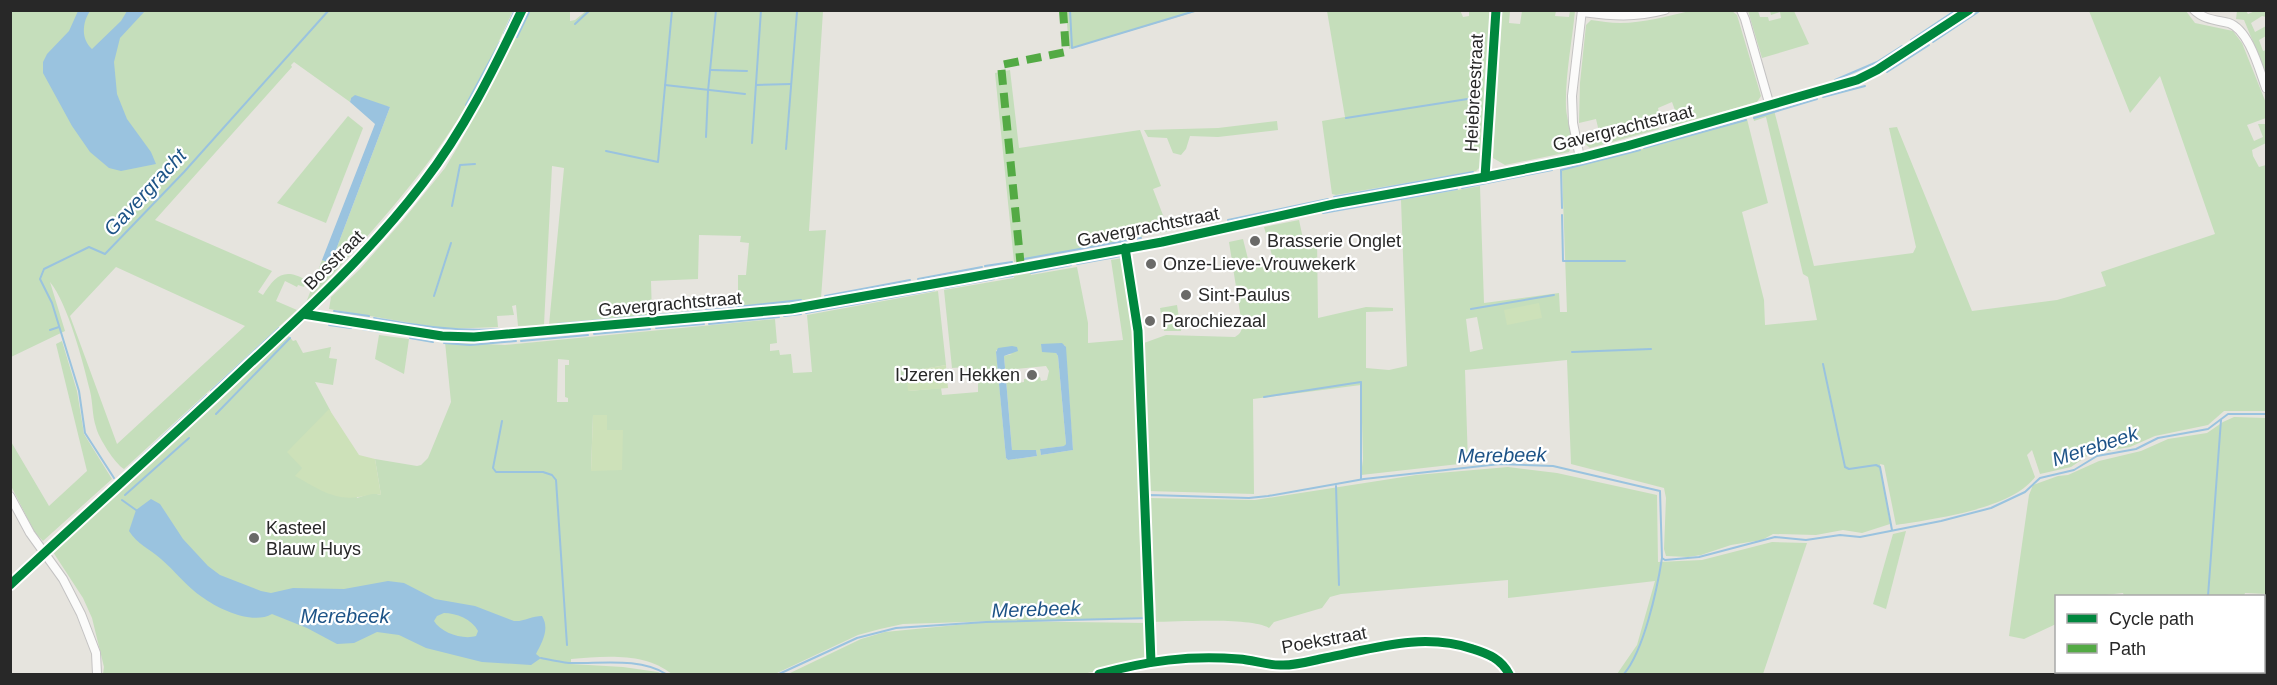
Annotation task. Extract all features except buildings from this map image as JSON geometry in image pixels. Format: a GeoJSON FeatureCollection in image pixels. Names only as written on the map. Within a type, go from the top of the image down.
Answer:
{"type":"FeatureCollection","features":[{"type":"Feature","properties":{"kind":"street","name":"Bosstraat"},"geometry":{"type":"LineString","coordinates":[[10,585],[303,314],[373,245],[424,182],[472,109],[522,10]]}},
{"type":"Feature","properties":{"kind":"street","name":"Heiebreestraat"},"geometry":{"type":"LineString","coordinates":[[1485,177],[1496,10]]}},
{"type":"Feature","properties":{"kind":"street"},"geometry":{"type":"LineString","coordinates":[[1580,158],[1573,123],[1572,96],[1582,11],[1636,17],[1665,10]]}},
{"type":"Feature","properties":{"kind":"street"},"geometry":{"type":"LineString","coordinates":[[1741,10],[1770,106]]}},
{"type":"Feature","properties":{"kind":"street","name":"Gavergrachtstraat"},"geometry":{"type":"LineString","coordinates":[[303,314],[458,338],[771,311],[962,279],[1162,242],[1334,204],[1580,158],[1770,106],[1866,76],[1969,10]]}},
{"type":"Feature","properties":{"kind":"street"},"geometry":{"type":"LineString","coordinates":[[2194,10],[2205,18],[2230,24],[2242,30],[2266,88]]}},
{"type":"Feature","properties":{"kind":"street"},"geometry":{"type":"LineString","coordinates":[[10,496],[30,533],[63,579],[87,628],[96,653],[97,675]]}},
{"type":"Feature","properties":{"kind":"street","name":"Poekstraat"},"geometry":{"type":"LineString","coordinates":[[1099,675],[1177,658],[1241,659],[1270,664],[1290,664],[1403,643],[1432,640],[1463,646],[1491,655],[1505,666],[1509,675]]}},
{"type":"Feature","properties":{"kind":"green space"},"geometry":{"type":"Polygon","coordinates":[[[587,10],[823,11],[809,231],[826,230],[821,298],[784,305],[738,307],[738,275],[746,275],[749,243],[740,242],[741,236],[699,235],[698,279],[651,281],[652,316],[549,325],[564,168],[552,166],[544,325],[518,326],[516,305],[512,306],[514,315],[497,316],[498,327],[446,329],[329,309],[331,297],[360,269],[445,168],[528,11],[570,11],[570,21],[575,20],[587,10]]]}},
{"type":"Feature","properties":{"kind":"green space"},"geometry":{"type":"Polygon","coordinates":[[[1066,10],[1198,11],[1069,49],[1066,10]]]}},
{"type":"Feature","properties":{"kind":"green space"},"geometry":{"type":"Polygon","coordinates":[[[1460,10],[1463,17],[1469,16],[1469,11],[1490,11],[1489,20],[1492,20],[1482,165],[1476,171],[1332,194],[1322,121],[1345,117],[1327,11],[1460,10]]]}},
{"type":"Feature","properties":{"kind":"green space"},"geometry":{"type":"Polygon","coordinates":[[[10,11],[513,11],[478,85],[442,144],[376,226],[306,303],[322,260],[331,263],[390,107],[351,98],[350,102],[294,62],[292,67],[155,220],[272,271],[258,292],[263,295],[276,279],[285,274],[306,280],[304,287],[298,285],[297,287],[285,281],[276,301],[297,310],[124,469],[112,456],[97,431],[90,391],[74,334],[63,304],[50,282],[65,331],[11,357],[10,11]],[[116,267],[70,316],[117,444],[245,326],[116,267]]]}},
{"type":"Feature","properties":{"kind":"green space"},"geometry":{"type":"Polygon","coordinates":[[[1502,11],[1510,11],[1509,23],[1520,24],[1522,11],[1556,11],[1555,16],[1569,17],[1570,11],[1575,11],[1566,96],[1571,136],[1569,152],[1505,165],[1493,158],[1502,11]]]}},
{"type":"Feature","properties":{"kind":"green space"},"geometry":{"type":"Polygon","coordinates":[[[1690,11],[1732,11],[1737,15],[1761,96],[1757,102],[1672,126],[1669,115],[1676,113],[1672,102],[1658,108],[1661,121],[1657,123],[1659,129],[1590,148],[1584,143],[1582,136],[1590,134],[1592,139],[1600,136],[1596,119],[1579,123],[1580,83],[1586,25],[1591,20],[1629,23],[1690,11]]]}},
{"type":"Feature","properties":{"kind":"green space"},"geometry":{"type":"Polygon","coordinates":[[[1748,11],[1758,11],[1760,17],[1768,17],[1769,21],[1781,18],[1780,12],[1771,15],[1770,11],[1794,11],[1809,44],[1762,58],[1748,11]]]}},
{"type":"Feature","properties":{"kind":"green space"},"geometry":{"type":"Polygon","coordinates":[[[2089,11],[2186,11],[2195,23],[2233,31],[2242,43],[2266,103],[2266,118],[2247,125],[2254,141],[2263,137],[2258,124],[2266,124],[2266,143],[2252,150],[2259,167],[2266,165],[2266,411],[2224,411],[2208,425],[2155,436],[2130,447],[2090,454],[2071,467],[2040,474],[2032,450],[2027,455],[2035,477],[2024,488],[2009,497],[1971,511],[1896,525],[1884,465],[1880,464],[1890,524],[1862,533],[1843,530],[1816,535],[1773,534],[1762,540],[1731,545],[1688,557],[1666,556],[1664,488],[1571,464],[1567,360],[1465,370],[1468,463],[1361,475],[1363,459],[1361,385],[1253,399],[1254,494],[1147,491],[1141,350],[1144,343],[1166,335],[1235,337],[1238,335],[1242,325],[1229,242],[1243,239],[1249,263],[1261,260],[1277,273],[1264,227],[1299,220],[1305,248],[1308,247],[1306,239],[1317,237],[1318,318],[1366,307],[1393,308],[1393,311],[1366,312],[1366,368],[1389,370],[1407,366],[1401,200],[1480,186],[1484,303],[1559,293],[1560,312],[1567,312],[1562,170],[1747,119],[1768,203],[1742,212],[1764,300],[1765,325],[1817,320],[1808,277],[1803,274],[1766,117],[1754,121],[1753,116],[1774,110],[1814,266],[1913,253],[1916,247],[1889,128],[1897,127],[1972,311],[2057,300],[2106,286],[2101,272],[2215,234],[2160,76],[2130,113],[2089,11]],[[1477,317],[1466,319],[1470,352],[1483,349],[1477,317]]]}},
{"type":"Feature","properties":{"kind":"green space"},"geometry":{"type":"Polygon","coordinates":[[[2237,11],[2246,11],[2248,14],[2255,11],[2266,11],[2266,17],[2262,16],[2251,23],[2255,32],[2266,26],[2266,36],[2259,40],[2263,51],[2266,50],[2266,73],[2244,20],[2236,19],[2237,11]]]}},
{"type":"Feature","properties":{"kind":"green space"},"geometry":{"type":"Polygon","coordinates":[[[1010,70],[1019,148],[1140,130],[1161,186],[1153,189],[1169,231],[1014,262],[995,73],[1010,70]]]}},
{"type":"Feature","properties":{"kind":"green space"},"geometry":{"type":"Polygon","coordinates":[[[348,116],[363,128],[326,223],[277,203],[348,116]]]}},
{"type":"Feature","properties":{"kind":"green space"},"geometry":{"type":"Polygon","coordinates":[[[1277,121],[1278,130],[1218,137],[1190,136],[1186,149],[1181,155],[1173,153],[1167,138],[1148,137],[1144,130],[1218,128],[1277,121]]]}},
{"type":"Feature","properties":{"kind":"green space"},"geometry":{"type":"Polygon","coordinates":[[[1124,258],[1135,332],[1147,618],[1004,621],[1147,623],[1149,659],[1083,674],[788,674],[861,639],[885,632],[997,621],[903,624],[880,629],[858,635],[775,674],[672,674],[661,667],[637,659],[597,657],[571,659],[571,664],[623,667],[662,674],[103,674],[104,667],[92,618],[83,598],[53,552],[288,335],[293,341],[296,340],[303,353],[331,347],[329,358],[337,359],[333,385],[315,382],[330,410],[357,498],[372,493],[381,495],[375,459],[417,466],[428,458],[451,402],[445,342],[505,345],[775,319],[777,343],[770,344],[770,351],[779,350],[780,355],[791,354],[793,373],[812,372],[807,315],[938,291],[946,365],[906,372],[909,391],[941,388],[942,395],[978,392],[978,379],[967,381],[966,367],[952,368],[944,290],[1014,278],[1014,273],[1030,271],[1031,275],[1077,267],[1088,323],[1088,343],[1123,340],[1111,260],[1124,258]],[[1065,345],[1056,353],[1066,444],[1040,449],[1041,455],[1073,450],[1065,345]],[[996,350],[1006,458],[1008,460],[1037,456],[1036,450],[1012,450],[1004,356],[1012,354],[996,350]],[[558,359],[557,402],[568,402],[568,398],[565,397],[565,365],[569,365],[569,360],[558,359]],[[1046,366],[1016,369],[1017,383],[1024,382],[1024,379],[1040,377],[1041,381],[1047,380],[1049,371],[1046,366]],[[593,415],[591,470],[606,430],[593,415]]]}},
{"type":"Feature","properties":{"kind":"green space"},"geometry":{"type":"Polygon","coordinates":[[[1539,303],[1542,318],[1507,325],[1504,310],[1539,303]]]}},
{"type":"Feature","properties":{"kind":"green space"},"geometry":{"type":"Polygon","coordinates":[[[1177,305],[1181,331],[1164,331],[1160,308],[1177,305]]]}},
{"type":"Feature","properties":{"kind":"green space"},"geometry":{"type":"Polygon","coordinates":[[[379,335],[409,339],[404,374],[375,359],[379,335]]]}},
{"type":"Feature","properties":{"kind":"green space"},"geometry":{"type":"Polygon","coordinates":[[[62,341],[77,391],[84,434],[112,479],[43,541],[35,533],[11,486],[10,440],[49,506],[87,471],[56,344],[62,341]]]}},
{"type":"Feature","properties":{"kind":"green space"},"geometry":{"type":"Polygon","coordinates":[[[946,365],[948,388],[908,391],[906,372],[946,365]]]}},
{"type":"Feature","properties":{"kind":"green space"},"geometry":{"type":"Polygon","coordinates":[[[329,409],[359,455],[375,459],[381,495],[341,497],[325,492],[295,476],[302,468],[287,452],[329,409]]]}},
{"type":"Feature","properties":{"kind":"green space"},"geometry":{"type":"Polygon","coordinates":[[[593,415],[607,415],[607,430],[623,430],[622,470],[591,471],[593,415]]]}},
{"type":"Feature","properties":{"kind":"green space"},"geometry":{"type":"Polygon","coordinates":[[[2234,417],[2266,418],[2266,594],[2055,595],[2055,624],[2024,639],[2009,636],[2029,495],[2033,485],[2068,475],[2099,461],[2141,451],[2168,439],[2207,433],[2234,417]]]}},
{"type":"Feature","properties":{"kind":"green space"},"geometry":{"type":"Polygon","coordinates":[[[1508,467],[1557,473],[1657,495],[1658,562],[1702,560],[1772,542],[1807,543],[1763,674],[1617,674],[1637,645],[1655,581],[1508,598],[1508,580],[1341,594],[1330,597],[1322,608],[1274,622],[1269,628],[1231,621],[1153,622],[1153,611],[1156,610],[1149,498],[1255,500],[1416,475],[1508,467]]]}},
{"type":"Feature","properties":{"kind":"green space"},"geometry":{"type":"Polygon","coordinates":[[[1906,531],[1886,609],[1873,604],[1893,534],[1906,531]]]}},
{"type":"Feature","properties":{"kind":"water"},"geometry":{"type":"Polygon","coordinates":[[[78,11],[90,11],[85,21],[84,36],[92,49],[121,21],[127,11],[145,11],[120,38],[114,62],[117,94],[127,119],[151,152],[156,164],[121,171],[109,168],[90,152],[72,126],[43,73],[43,62],[47,54],[69,31],[78,11]]]}},
{"type":"Feature","properties":{"kind":"water"},"geometry":{"type":"Polygon","coordinates":[[[355,95],[390,107],[331,263],[322,260],[375,124],[350,102],[355,95]]]}},
{"type":"Feature","properties":{"kind":"water"},"geometry":{"type":"Polygon","coordinates":[[[1062,343],[1066,347],[1073,450],[1041,455],[1040,449],[1066,444],[1058,356],[1056,353],[1042,352],[1041,344],[1062,343]]]}},
{"type":"Feature","properties":{"kind":"water"},"geometry":{"type":"Polygon","coordinates":[[[1017,347],[1018,351],[1004,356],[1012,450],[1036,450],[1037,456],[1008,460],[996,352],[998,348],[1017,347]]]}},
{"type":"Feature","properties":{"kind":"water","name":"Merebeek"},"geometry":{"type":"Polygon","coordinates":[[[151,499],[160,504],[183,539],[208,566],[220,575],[261,591],[271,593],[293,588],[344,589],[388,581],[404,583],[435,599],[475,606],[514,621],[542,616],[545,631],[536,654],[541,658],[531,665],[482,662],[426,648],[399,635],[377,632],[354,643],[337,644],[307,628],[272,614],[256,618],[237,614],[209,602],[136,539],[129,531],[136,510],[151,499]],[[449,613],[437,616],[434,621],[442,629],[453,634],[465,637],[476,636],[478,631],[472,623],[449,613]]]}},
{"type":"Feature","properties":{"kind":"waterway","name":"Gavergracht"},"geometry":{"type":"LineString","coordinates":[[114,478],[85,433],[79,391],[52,303],[40,279],[44,269],[89,247],[105,254],[184,172],[329,10]]}},
{"type":"Feature","properties":{"kind":"waterway"},"geometry":{"type":"LineString","coordinates":[[504,34],[515,10]]}},
{"type":"Feature","properties":{"kind":"waterway"},"geometry":{"type":"LineString","coordinates":[[517,37],[530,10]]}},
{"type":"Feature","properties":{"kind":"waterway"},"geometry":{"type":"LineString","coordinates":[[575,24],[590,10]]}},
{"type":"Feature","properties":{"kind":"waterway"},"geometry":{"type":"LineString","coordinates":[[606,151],[658,162],[672,10]]}},
{"type":"Feature","properties":{"kind":"waterway"},"geometry":{"type":"LineString","coordinates":[[706,137],[716,10]]}},
{"type":"Feature","properties":{"kind":"waterway"},"geometry":{"type":"LineString","coordinates":[[752,143],[761,10]]}},
{"type":"Feature","properties":{"kind":"waterway"},"geometry":{"type":"LineString","coordinates":[[1070,10],[1072,48],[1198,10]]}},
{"type":"Feature","properties":{"kind":"waterway"},"geometry":{"type":"LineString","coordinates":[[1492,10],[1492,19]]}},
{"type":"Feature","properties":{"kind":"waterway"},"geometry":{"type":"LineString","coordinates":[[1911,40],[1956,10]]}},
{"type":"Feature","properties":{"kind":"waterway"},"geometry":{"type":"LineString","coordinates":[[1933,42],[1981,10]]}},
{"type":"Feature","properties":{"kind":"waterway"},"geometry":{"type":"LineString","coordinates":[[786,149],[797,12]]}},
{"type":"Feature","properties":{"kind":"waterway"},"geometry":{"type":"LineString","coordinates":[[1486,90],[1491,29]]}},
{"type":"Feature","properties":{"kind":"waterway"},"geometry":{"type":"LineString","coordinates":[[466,105],[500,42]]}},
{"type":"Feature","properties":{"kind":"waterway"},"geometry":{"type":"LineString","coordinates":[[1887,72],[1929,45]]}},
{"type":"Feature","properties":{"kind":"waterway"},"geometry":{"type":"LineString","coordinates":[[1835,80],[1877,62],[1902,46]]}},
{"type":"Feature","properties":{"kind":"waterway"},"geometry":{"type":"LineString","coordinates":[[711,70],[747,71]]}},
{"type":"Feature","properties":{"kind":"waterway"},"geometry":{"type":"LineString","coordinates":[[756,85],[791,84]]}},
{"type":"Feature","properties":{"kind":"waterway"},"geometry":{"type":"LineString","coordinates":[[665,85],[745,94]]}},
{"type":"Feature","properties":{"kind":"waterway"},"geometry":{"type":"LineString","coordinates":[[1823,97],[1865,86]]}},
{"type":"Feature","properties":{"kind":"waterway"},"geometry":{"type":"LineString","coordinates":[[1346,118],[1474,98]]}},
{"type":"Feature","properties":{"kind":"waterway"},"geometry":{"type":"LineString","coordinates":[[1754,118],[1817,99]]}},
{"type":"Feature","properties":{"kind":"waterway"},"geometry":{"type":"LineString","coordinates":[[1484,131],[1486,110]]}},
{"type":"Feature","properties":{"kind":"waterway"},"geometry":{"type":"LineString","coordinates":[[1644,148],[1746,120]]}},
{"type":"Feature","properties":{"kind":"waterway"},"geometry":{"type":"LineString","coordinates":[[1562,208],[1561,170],[1640,150]]}},
{"type":"Feature","properties":{"kind":"waterway"},"geometry":{"type":"LineString","coordinates":[[452,206],[460,165],[475,164]]}},
{"type":"Feature","properties":{"kind":"waterway"},"geometry":{"type":"LineString","coordinates":[[1462,188],[1552,170]]}},
{"type":"Feature","properties":{"kind":"waterway"},"geometry":{"type":"LineString","coordinates":[[1334,197],[1473,172]]}},
{"type":"Feature","properties":{"kind":"waterway"},"geometry":{"type":"LineString","coordinates":[[1323,213],[1457,189]]}},
{"type":"Feature","properties":{"kind":"waterway"},"geometry":{"type":"LineString","coordinates":[[1228,220],[1328,199]]}},
{"type":"Feature","properties":{"kind":"waterway"},"geometry":{"type":"LineString","coordinates":[[1562,215],[1563,261],[1625,261]]}},
{"type":"Feature","properties":{"kind":"waterway"},"geometry":{"type":"LineString","coordinates":[[1024,259],[1141,238]]}},
{"type":"Feature","properties":{"kind":"waterway"},"geometry":{"type":"LineString","coordinates":[[434,296],[451,243]]}},
{"type":"Feature","properties":{"kind":"waterway"},"geometry":{"type":"LineString","coordinates":[[1077,264],[1121,256]]}},
{"type":"Feature","properties":{"kind":"waterway"},"geometry":{"type":"LineString","coordinates":[[985,266],[1012,262]]}},
{"type":"Feature","properties":{"kind":"waterway"},"geometry":{"type":"LineString","coordinates":[[1031,273],[1071,265]]}},
{"type":"Feature","properties":{"kind":"waterway"},"geometry":{"type":"LineString","coordinates":[[918,279],[982,267]]}},
{"type":"Feature","properties":{"kind":"waterway"},"geometry":{"type":"LineString","coordinates":[[998,278],[1013,276]]}},
{"type":"Feature","properties":{"kind":"waterway"},"geometry":{"type":"LineString","coordinates":[[945,288],[994,279]]}},
{"type":"Feature","properties":{"kind":"waterway"},"geometry":{"type":"LineString","coordinates":[[825,296],[910,280]]}},
{"type":"Feature","properties":{"kind":"waterway"},"geometry":{"type":"LineString","coordinates":[[806,313],[934,290]]}},
{"type":"Feature","properties":{"kind":"waterway"},"geometry":{"type":"LineString","coordinates":[[1471,309],[1554,295]]}},
{"type":"Feature","properties":{"kind":"waterway"},"geometry":{"type":"LineString","coordinates":[[737,307],[801,300]]}},
{"type":"Feature","properties":{"kind":"waterway"},"geometry":{"type":"LineString","coordinates":[[706,310],[733,308]]}},
{"type":"Feature","properties":{"kind":"waterway"},"geometry":{"type":"LineString","coordinates":[[334,311],[369,316]]}},
{"type":"Feature","properties":{"kind":"waterway"},"geometry":{"type":"LineString","coordinates":[[557,324],[702,311]]}},
{"type":"Feature","properties":{"kind":"waterway"},"geometry":{"type":"LineString","coordinates":[[784,316],[801,314]]}},
{"type":"Feature","properties":{"kind":"waterway"},"geometry":{"type":"LineString","coordinates":[[709,324],[779,317]]}},
{"type":"Feature","properties":{"kind":"waterway"},"geometry":{"type":"LineString","coordinates":[[374,318],[452,329],[499,329]]}},
{"type":"Feature","properties":{"kind":"waterway"},"geometry":{"type":"LineString","coordinates":[[656,328],[704,324]]}},
{"type":"Feature","properties":{"kind":"waterway"},"geometry":{"type":"LineString","coordinates":[[329,325],[351,328]]}},
{"type":"Feature","properties":{"kind":"waterway"},"geometry":{"type":"LineString","coordinates":[[50,330],[59,327]]}},
{"type":"Feature","properties":{"kind":"waterway"},"geometry":{"type":"LineString","coordinates":[[211,391],[279,328]]}},
{"type":"Feature","properties":{"kind":"waterway"},"geometry":{"type":"LineString","coordinates":[[362,329],[381,332]]}},
{"type":"Feature","properties":{"kind":"waterway"},"geometry":{"type":"LineString","coordinates":[[594,334],[650,329]]}},
{"type":"Feature","properties":{"kind":"waterway"},"geometry":{"type":"LineString","coordinates":[[521,341],[588,335]]}},
{"type":"Feature","properties":{"kind":"waterway"},"geometry":{"type":"LineString","coordinates":[[216,414],[290,338]]}},
{"type":"Feature","properties":{"kind":"waterway"},"geometry":{"type":"LineString","coordinates":[[410,338],[433,342]]}},
{"type":"Feature","properties":{"kind":"waterway"},"geometry":{"type":"LineString","coordinates":[[444,343],[470,345],[516,341]]}},
{"type":"Feature","properties":{"kind":"waterway"},"geometry":{"type":"LineString","coordinates":[[1572,352],[1651,349]]}},
{"type":"Feature","properties":{"kind":"waterway"},"geometry":{"type":"LineString","coordinates":[[1823,364],[1845,467],[1849,469],[1876,465],[1880,467],[1892,530]]}},
{"type":"Feature","properties":{"kind":"waterway"},"geometry":{"type":"LineString","coordinates":[[1264,397],[1361,382],[1361,479]]}},
{"type":"Feature","properties":{"kind":"waterway"},"geometry":{"type":"LineString","coordinates":[[127,470],[207,395]]}},
{"type":"Feature","properties":{"kind":"waterway","name":"Merebeek"},"geometry":{"type":"LineString","coordinates":[[779,674],[857,638],[896,628],[986,622],[1152,618],[1146,499],[1150,495],[1249,498],[1364,479],[1500,464],[1553,466],[1660,491],[1662,558],[1665,560],[1699,557],[1775,537],[1806,540],[1840,535],[1860,537],[1941,521],[1991,508],[2025,492],[2040,478],[2074,470],[2097,456],[2136,449],[2158,438],[2208,429],[2228,414],[2266,414]]}},
{"type":"Feature","properties":{"kind":"waterway"},"geometry":{"type":"LineString","coordinates":[[2208,595],[2221,420]]}},
{"type":"Feature","properties":{"kind":"waterway"},"geometry":{"type":"LineString","coordinates":[[502,421],[493,468],[496,472],[543,472],[552,475],[556,480],[567,645]]}},
{"type":"Feature","properties":{"kind":"waterway"},"geometry":{"type":"LineString","coordinates":[[125,495],[189,438]]}},
{"type":"Feature","properties":{"kind":"waterway"},"geometry":{"type":"LineString","coordinates":[[1336,486],[1339,585]]}},
{"type":"Feature","properties":{"kind":"waterway","name":"Gavergracht"},"geometry":{"type":"LineString","coordinates":[[122,500],[136,510]]}},
{"type":"Feature","properties":{"kind":"waterway"},"geometry":{"type":"LineString","coordinates":[[1624,674],[1638,650],[1643,635],[1653,602],[1662,558]]}},
{"type":"Feature","properties":{"kind":"waterway","name":"Merebeek"},"geometry":{"type":"LineString","coordinates":[[541,658],[569,663],[632,663],[666,674]]}},
{"type":"Feature","properties":{"kind":"marked path"},"geometry":{"type":"LineString","coordinates":[[1021,268],[1001,65],[1066,52],[1063,10]]}},
{"type":"Feature","properties":{"kind":"cycle path"},"geometry":{"type":"LineString","coordinates":[[10,585],[294,322],[382,232],[423,183],[452,142],[489,78],[522,10]]}},
{"type":"Feature","properties":{"kind":"cycle path"},"geometry":{"type":"LineString","coordinates":[[1485,177],[1496,10]]}},
{"type":"Feature","properties":{"kind":"cycle path"},"geometry":{"type":"LineString","coordinates":[[303,314],[442,336],[474,337],[791,309],[961,279],[1162,242],[1334,204],[1485,177],[1627,146],[1857,80],[1877,70],[1969,10]]}},
{"type":"Feature","properties":{"kind":"cycle path"},"geometry":{"type":"LineString","coordinates":[[1125,248],[1138,331],[1151,662]]}},
{"type":"Feature","properties":{"kind":"cycle path"},"geometry":{"type":"LineString","coordinates":[[1099,674],[1151,662],[1185,659],[1239,659],[1275,665],[1291,665],[1381,646],[1417,642],[1454,644],[1479,651],[1498,661],[1509,674]]}},
{"type":"Feature","properties":{"kind":"place","name":"Brasserie Onglet"},"geometry":{"type":"Point","coordinates":[1255,241]}},
{"type":"Feature","properties":{"kind":"place","name":"Onze-Lieve-Vrouwekerk"},"geometry":{"type":"Point","coordinates":[1151,264]}},
{"type":"Feature","properties":{"kind":"place","name":"Sint-Paulus"},"geometry":{"type":"Point","coordinates":[1186,295]}},
{"type":"Feature","properties":{"kind":"place","name":"Parochiezaal"},"geometry":{"type":"Point","coordinates":[1150,321]}},
{"type":"Feature","properties":{"kind":"place","name":"IJzeren Hekken"},"geometry":{"type":"Point","coordinates":[1032,375]}},
{"type":"Feature","properties":{"kind":"place","name":"Kasteel Blauw Huys"},"geometry":{"type":"Point","coordinates":[254,538]}}]}
